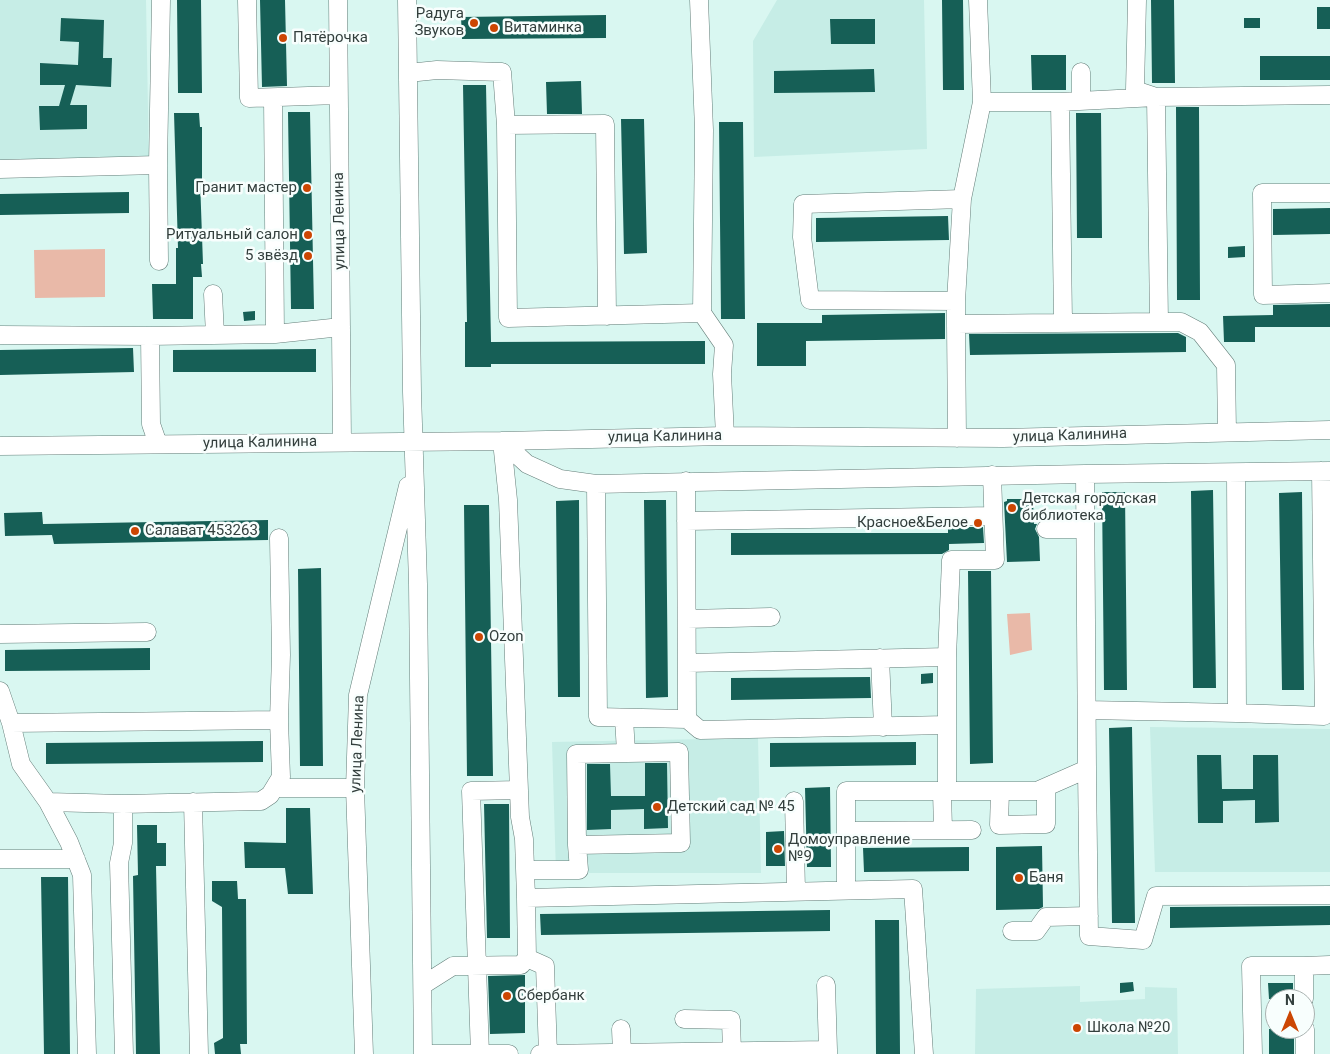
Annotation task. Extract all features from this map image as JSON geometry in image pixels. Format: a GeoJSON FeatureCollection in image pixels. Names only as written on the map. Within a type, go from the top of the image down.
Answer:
{"type":"FeatureCollection","features":[{"type":"Feature","properties":{"kind":"street"},"geometry":{"type":"LineString","coordinates":[[159,261],[158,165],[161,0]]}},
{"type":"Feature","properties":{"kind":"street"},"geometry":{"type":"LineString","coordinates":[[247,0],[250,98],[338,95]]}},
{"type":"Feature","properties":{"kind":"street","name":"улица Ленина"},"geometry":{"type":"LineString","coordinates":[[338,0],[342,441]]}},
{"type":"Feature","properties":{"kind":"street","name":"улица Ленина"},"geometry":{"type":"LineString","coordinates":[[407,0],[413,440],[418,539],[423,1054]]}},
{"type":"Feature","properties":{"kind":"street"},"geometry":{"type":"LineString","coordinates":[[699,0],[704,130],[702,313],[724,345],[722,374],[725,436]]}},
{"type":"Feature","properties":{"kind":"street"},"geometry":{"type":"LineString","coordinates":[[957,438],[956,301],[962,199],[982,102],[978,0]]}},
{"type":"Feature","properties":{"kind":"street"},"geometry":{"type":"LineString","coordinates":[[1137,0],[1135,90],[1156,97]]}},
{"type":"Feature","properties":{"kind":"street"},"geometry":{"type":"LineString","coordinates":[[408,74],[437,70],[502,72],[506,125],[508,318],[702,313]]}},
{"type":"Feature","properties":{"kind":"street"},"geometry":{"type":"LineString","coordinates":[[1081,72],[1081,101]]}},
{"type":"Feature","properties":{"kind":"street"},"geometry":{"type":"LineString","coordinates":[[982,102],[1060,102],[1156,97],[1330,95]]}},
{"type":"Feature","properties":{"kind":"street"},"geometry":{"type":"LineString","coordinates":[[1156,97],[1160,322]]}},
{"type":"Feature","properties":{"kind":"street"},"geometry":{"type":"LineString","coordinates":[[274,98],[275,334]]}},
{"type":"Feature","properties":{"kind":"street"},"geometry":{"type":"LineString","coordinates":[[1060,102],[1064,321]]}},
{"type":"Feature","properties":{"kind":"street"},"geometry":{"type":"LineString","coordinates":[[506,125],[605,124],[607,316]]}},
{"type":"Feature","properties":{"kind":"street"},"geometry":{"type":"LineString","coordinates":[[0,169],[158,165]]}},
{"type":"Feature","properties":{"kind":"street"},"geometry":{"type":"LineString","coordinates":[[1330,193],[1262,193],[1263,295],[1330,293]]}},
{"type":"Feature","properties":{"kind":"street"},"geometry":{"type":"LineString","coordinates":[[956,301],[810,300],[802,237],[803,204],[962,199]]}},
{"type":"Feature","properties":{"kind":"street"},"geometry":{"type":"LineString","coordinates":[[213,294],[215,335]]}},
{"type":"Feature","properties":{"kind":"street"},"geometry":{"type":"LineString","coordinates":[[956,324],[1064,321],[1181,322],[1200,332],[1226,365],[1227,432]]}},
{"type":"Feature","properties":{"kind":"street"},"geometry":{"type":"LineString","coordinates":[[0,334],[150,336],[275,334],[341,327]]}},
{"type":"Feature","properties":{"kind":"street"},"geometry":{"type":"LineString","coordinates":[[150,336],[151,424],[158,444]]}},
{"type":"Feature","properties":{"kind":"street","name":"улица Калинина"},"geometry":{"type":"LineString","coordinates":[[0,446],[413,440],[502,441],[725,436],[957,438],[1330,430]]}},
{"type":"Feature","properties":{"kind":"street","name":"улица Ленина"},"geometry":{"type":"LineString","coordinates":[[364,1054],[355,788],[358,694],[407,499],[413,440]]}},
{"type":"Feature","properties":{"kind":"street"},"geometry":{"type":"LineString","coordinates":[[502,441],[527,464],[560,479],[596,484],[992,475],[1326,471],[1324,716],[1087,710]]}},
{"type":"Feature","properties":{"kind":"street"},"geometry":{"type":"LineString","coordinates":[[423,986],[452,966],[521,965],[527,958],[526,870],[519,790],[508,500],[502,441]]}},
{"type":"Feature","properties":{"kind":"street"},"geometry":{"type":"LineString","coordinates":[[1236,473],[1237,713]]}},
{"type":"Feature","properties":{"kind":"street"},"geometry":{"type":"LineString","coordinates":[[1086,474],[1086,769],[1089,936],[1142,940],[1156,896],[1330,895]]}},
{"type":"Feature","properties":{"kind":"street"},"geometry":{"type":"LineString","coordinates":[[943,830],[951,560],[994,560],[992,475]]}},
{"type":"Feature","properties":{"kind":"street"},"geometry":{"type":"LineString","coordinates":[[686,481],[688,719]]}},
{"type":"Feature","properties":{"kind":"street"},"geometry":{"type":"LineString","coordinates":[[596,484],[598,717],[688,719],[700,730],[947,726]]}},
{"type":"Feature","properties":{"kind":"street"},"geometry":{"type":"LineString","coordinates":[[686,521],[993,516]]}},
{"type":"Feature","properties":{"kind":"street"},"geometry":{"type":"LineString","coordinates":[[1046,529],[1085,529]]}},
{"type":"Feature","properties":{"kind":"street"},"geometry":{"type":"LineString","coordinates":[[48,802],[123,804],[261,801],[276,788],[281,777],[279,720],[281,655],[279,538]]}},
{"type":"Feature","properties":{"kind":"street"},"geometry":{"type":"LineString","coordinates":[[687,619],[771,617]]}},
{"type":"Feature","properties":{"kind":"street"},"geometry":{"type":"LineString","coordinates":[[0,634],[147,632]]}},
{"type":"Feature","properties":{"kind":"street"},"geometry":{"type":"LineString","coordinates":[[687,663],[947,657]]}},
{"type":"Feature","properties":{"kind":"street"},"geometry":{"type":"LineString","coordinates":[[880,658],[883,727]]}},
{"type":"Feature","properties":{"kind":"street"},"geometry":{"type":"LineString","coordinates":[[0,691],[11,722],[21,764],[48,802],[76,859],[82,876],[86,1054]]}},
{"type":"Feature","properties":{"kind":"street"},"geometry":{"type":"LineString","coordinates":[[624,718],[626,752]]}},
{"type":"Feature","properties":{"kind":"street"},"geometry":{"type":"LineString","coordinates":[[11,722],[279,720]]}},
{"type":"Feature","properties":{"kind":"street"},"geometry":{"type":"LineString","coordinates":[[526,870],[579,870],[577,845],[576,754],[679,752],[681,843],[577,845]]}},
{"type":"Feature","properties":{"kind":"street"},"geometry":{"type":"LineString","coordinates":[[846,890],[846,791],[1037,791],[1086,769]]}},
{"type":"Feature","properties":{"kind":"street"},"geometry":{"type":"LineString","coordinates":[[276,788],[355,788]]}},
{"type":"Feature","properties":{"kind":"street"},"geometry":{"type":"LineString","coordinates":[[1000,791],[999,825],[1046,824],[1046,788]]}},
{"type":"Feature","properties":{"kind":"street"},"geometry":{"type":"LineString","coordinates":[[480,1054],[471,791],[519,790]]}},
{"type":"Feature","properties":{"kind":"street"},"geometry":{"type":"LineString","coordinates":[[794,801],[796,891]]}},
{"type":"Feature","properties":{"kind":"street"},"geometry":{"type":"LineString","coordinates":[[194,802],[199,1054]]}},
{"type":"Feature","properties":{"kind":"street"},"geometry":{"type":"LineString","coordinates":[[123,804],[123,843],[119,863],[124,1054]]}},
{"type":"Feature","properties":{"kind":"street"},"geometry":{"type":"LineString","coordinates":[[846,832],[972,830]]}},
{"type":"Feature","properties":{"kind":"street"},"geometry":{"type":"LineString","coordinates":[[0,859],[76,859]]}},
{"type":"Feature","properties":{"kind":"street"},"geometry":{"type":"LineString","coordinates":[[526,898],[914,889],[924,1054]]}},
{"type":"Feature","properties":{"kind":"street"},"geometry":{"type":"LineString","coordinates":[[1012,931],[1036,931],[1046,917],[1089,916]]}},
{"type":"Feature","properties":{"kind":"street"},"geometry":{"type":"LineString","coordinates":[[527,958],[545,966],[548,1054]]}},
{"type":"Feature","properties":{"kind":"street"},"geometry":{"type":"LineString","coordinates":[[1253,1054],[1251,966],[1330,965]]}},
{"type":"Feature","properties":{"kind":"street"},"geometry":{"type":"LineString","coordinates":[[1304,966],[1304,989]]}},
{"type":"Feature","properties":{"kind":"street"},"geometry":{"type":"LineString","coordinates":[[540,1054],[828,1052],[826,985]]}},
{"type":"Feature","properties":{"kind":"street"},"geometry":{"type":"LineString","coordinates":[[684,1020],[731,1020],[732,1052]]}},
{"type":"Feature","properties":{"kind":"street"},"geometry":{"type":"LineString","coordinates":[[621,1029],[622,1053]]}},
{"type":"Feature","properties":{"kind":"street"},"geometry":{"type":"LineString","coordinates":[[1304,1039],[1305,1054]]}},
{"type":"Feature","properties":{"kind":"street"},"geometry":{"type":"LineString","coordinates":[[431,1054],[509,1054]]}},
{"type":"Feature","properties":{"kind":"shaded area"},"geometry":{"type":"Polygon","coordinates":[[[0,0],[146,0],[149,163],[0,165],[0,0]]]}},
{"type":"Feature","properties":{"kind":"shaded area"},"geometry":{"type":"Polygon","coordinates":[[[777,0],[924,0],[927,149],[754,157],[753,41],[777,0]]]}},
{"type":"Feature","properties":{"kind":"shaded area"},"geometry":{"type":"Polygon","coordinates":[[[105,249],[105,297],[35,298],[34,250],[105,249]]]}},
{"type":"Feature","properties":{"kind":"shaded area"},"geometry":{"type":"Polygon","coordinates":[[[1030,613],[1032,650],[1010,655],[1007,614],[1030,613]]]}},
{"type":"Feature","properties":{"kind":"shaded area"},"geometry":{"type":"Polygon","coordinates":[[[1150,727],[1330,729],[1330,872],[1155,872],[1150,727]]]}},
{"type":"Feature","properties":{"kind":"shaded area","name":"Детский сад № 45"},"geometry":{"type":"Polygon","coordinates":[[[758,738],[761,873],[556,873],[552,742],[758,738]]]}},
{"type":"Feature","properties":{"kind":"shaded area","name":"Школа №20"},"geometry":{"type":"Polygon","coordinates":[[[1080,986],[1080,1002],[1145,999],[1145,987],[1177,988],[1178,1054],[975,1054],[976,989],[1080,986]]]}},
{"type":"Feature","properties":{"kind":"building"},"geometry":{"type":"Polygon","coordinates":[[[177,0],[201,0],[202,93],[178,93],[177,0]]]}},
{"type":"Feature","properties":{"kind":"building"},"geometry":{"type":"Polygon","coordinates":[[[260,0],[285,0],[287,86],[262,87],[260,0]]]}},
{"type":"Feature","properties":{"kind":"building"},"geometry":{"type":"Polygon","coordinates":[[[942,0],[963,0],[964,90],[943,90],[942,0]]]}},
{"type":"Feature","properties":{"kind":"building"},"geometry":{"type":"Polygon","coordinates":[[[1151,0],[1174,0],[1175,83],[1152,83],[1151,0]]]}},
{"type":"Feature","properties":{"kind":"building"},"geometry":{"type":"Polygon","coordinates":[[[1317,7],[1330,7],[1330,29],[1317,29],[1317,7]]]}},
{"type":"Feature","properties":{"kind":"building"},"geometry":{"type":"Polygon","coordinates":[[[606,15],[606,38],[462,39],[461,17],[606,15]]]}},
{"type":"Feature","properties":{"kind":"building"},"geometry":{"type":"Polygon","coordinates":[[[61,18],[104,20],[103,58],[112,58],[111,87],[76,85],[70,105],[87,105],[87,129],[40,130],[39,106],[59,106],[65,85],[40,85],[40,63],[78,65],[79,42],[60,41],[61,18]]]}},
{"type":"Feature","properties":{"kind":"building"},"geometry":{"type":"Polygon","coordinates":[[[1244,18],[1260,18],[1260,28],[1244,28],[1244,18]]]}},
{"type":"Feature","properties":{"kind":"building"},"geometry":{"type":"Polygon","coordinates":[[[830,19],[875,19],[875,44],[831,44],[830,19]]]}},
{"type":"Feature","properties":{"kind":"building"},"geometry":{"type":"Polygon","coordinates":[[[1031,55],[1066,55],[1066,90],[1032,90],[1031,55]]]}},
{"type":"Feature","properties":{"kind":"building"},"geometry":{"type":"Polygon","coordinates":[[[1260,56],[1330,56],[1330,80],[1260,80],[1260,56]]]}},
{"type":"Feature","properties":{"kind":"building"},"geometry":{"type":"Polygon","coordinates":[[[874,69],[875,92],[774,93],[774,71],[874,69]]]}},
{"type":"Feature","properties":{"kind":"building"},"geometry":{"type":"Polygon","coordinates":[[[581,81],[582,114],[547,114],[546,82],[581,81]]]}},
{"type":"Feature","properties":{"kind":"building"},"geometry":{"type":"Polygon","coordinates":[[[463,85],[486,85],[491,342],[705,341],[705,364],[491,364],[491,367],[465,367],[465,322],[467,322],[463,85]]]}},
{"type":"Feature","properties":{"kind":"building"},"geometry":{"type":"Polygon","coordinates":[[[1176,107],[1199,107],[1200,300],[1177,300],[1176,107]]]}},
{"type":"Feature","properties":{"kind":"building"},"geometry":{"type":"Polygon","coordinates":[[[288,112],[310,112],[314,309],[291,309],[288,112]]]}},
{"type":"Feature","properties":{"kind":"building"},"geometry":{"type":"Polygon","coordinates":[[[174,113],[199,113],[200,127],[202,127],[202,180],[200,180],[202,277],[193,277],[193,319],[153,319],[152,284],[176,284],[176,248],[178,248],[174,113]]]}},
{"type":"Feature","properties":{"kind":"building"},"geometry":{"type":"Polygon","coordinates":[[[1076,113],[1101,113],[1102,238],[1077,238],[1076,113]]]}},
{"type":"Feature","properties":{"kind":"building"},"geometry":{"type":"Polygon","coordinates":[[[621,119],[644,119],[647,253],[624,254],[621,119]]]}},
{"type":"Feature","properties":{"kind":"building"},"geometry":{"type":"Polygon","coordinates":[[[719,122],[743,122],[745,319],[721,319],[719,122]]]}},
{"type":"Feature","properties":{"kind":"building"},"geometry":{"type":"Polygon","coordinates":[[[129,192],[129,213],[0,215],[0,194],[129,192]]]}},
{"type":"Feature","properties":{"kind":"building"},"geometry":{"type":"Polygon","coordinates":[[[1330,208],[1330,234],[1273,235],[1273,209],[1330,208]]]}},
{"type":"Feature","properties":{"kind":"building"},"geometry":{"type":"Polygon","coordinates":[[[948,216],[949,240],[816,242],[816,218],[948,216]]]}},
{"type":"Feature","properties":{"kind":"building"},"geometry":{"type":"Polygon","coordinates":[[[1245,246],[1245,257],[1228,258],[1228,247],[1245,246]]]}},
{"type":"Feature","properties":{"kind":"building"},"geometry":{"type":"Polygon","coordinates":[[[1330,304],[1330,327],[1255,327],[1255,342],[1224,342],[1223,316],[1273,315],[1273,305],[1330,304]]]}},
{"type":"Feature","properties":{"kind":"building"},"geometry":{"type":"Polygon","coordinates":[[[255,311],[255,320],[244,321],[243,312],[255,311]]]}},
{"type":"Feature","properties":{"kind":"building"},"geometry":{"type":"Polygon","coordinates":[[[945,313],[945,339],[806,341],[806,366],[757,366],[757,323],[822,323],[822,315],[945,313]]]}},
{"type":"Feature","properties":{"kind":"building"},"geometry":{"type":"Polygon","coordinates":[[[1178,333],[1186,337],[1186,352],[970,355],[969,334],[1178,333]]]}},
{"type":"Feature","properties":{"kind":"building"},"geometry":{"type":"Polygon","coordinates":[[[133,348],[134,372],[0,375],[0,350],[133,348]]]}},
{"type":"Feature","properties":{"kind":"building"},"geometry":{"type":"Polygon","coordinates":[[[316,349],[316,372],[173,372],[173,350],[316,349]]]}},
{"type":"Feature","properties":{"kind":"building"},"geometry":{"type":"Polygon","coordinates":[[[1213,490],[1216,688],[1193,688],[1191,491],[1213,490]]]}},
{"type":"Feature","properties":{"kind":"building"},"geometry":{"type":"Polygon","coordinates":[[[1102,492],[1125,492],[1127,690],[1104,690],[1102,492]]]}},
{"type":"Feature","properties":{"kind":"building"},"geometry":{"type":"Polygon","coordinates":[[[1302,492],[1304,690],[1282,690],[1279,493],[1302,492]]]}},
{"type":"Feature","properties":{"kind":"building"},"geometry":{"type":"Polygon","coordinates":[[[1007,499],[1033,499],[1034,524],[1037,524],[1035,529],[1039,537],[1040,561],[1007,562],[1004,502],[1007,499]]]}},
{"type":"Feature","properties":{"kind":"building"},"geometry":{"type":"Polygon","coordinates":[[[579,500],[580,697],[558,697],[556,501],[579,500]]]}},
{"type":"Feature","properties":{"kind":"building"},"geometry":{"type":"Polygon","coordinates":[[[644,500],[666,500],[668,697],[646,698],[644,500]]]}},
{"type":"Feature","properties":{"kind":"building"},"geometry":{"type":"Polygon","coordinates":[[[464,505],[489,505],[493,776],[467,776],[464,505]]]}},
{"type":"Feature","properties":{"kind":"building"},"geometry":{"type":"Polygon","coordinates":[[[42,512],[43,524],[268,520],[268,540],[54,544],[52,535],[5,536],[4,513],[42,512]]]}},
{"type":"Feature","properties":{"kind":"building"},"geometry":{"type":"Polygon","coordinates":[[[948,527],[983,527],[984,543],[949,544],[949,550],[942,554],[731,555],[731,533],[948,533],[948,527]]]}},
{"type":"Feature","properties":{"kind":"building"},"geometry":{"type":"Polygon","coordinates":[[[321,568],[323,766],[300,766],[298,569],[321,568]]]}},
{"type":"Feature","properties":{"kind":"building"},"geometry":{"type":"Polygon","coordinates":[[[968,571],[991,571],[993,763],[970,764],[968,571]]]}},
{"type":"Feature","properties":{"kind":"building"},"geometry":{"type":"Polygon","coordinates":[[[150,648],[150,670],[5,671],[5,650],[150,648]]]}},
{"type":"Feature","properties":{"kind":"building"},"geometry":{"type":"Polygon","coordinates":[[[933,673],[933,683],[921,684],[921,674],[933,673]]]}},
{"type":"Feature","properties":{"kind":"building"},"geometry":{"type":"Polygon","coordinates":[[[870,677],[871,698],[731,700],[731,678],[870,677]]]}},
{"type":"Feature","properties":{"kind":"building"},"geometry":{"type":"Polygon","coordinates":[[[1132,727],[1135,923],[1112,923],[1109,728],[1132,727]]]}},
{"type":"Feature","properties":{"kind":"building"},"geometry":{"type":"Polygon","coordinates":[[[263,741],[263,762],[46,764],[46,743],[263,741]]]}},
{"type":"Feature","properties":{"kind":"building"},"geometry":{"type":"Polygon","coordinates":[[[916,742],[916,765],[770,767],[770,743],[916,742]]]}},
{"type":"Feature","properties":{"kind":"building"},"geometry":{"type":"Polygon","coordinates":[[[1197,755],[1221,755],[1222,789],[1253,789],[1253,755],[1278,755],[1279,822],[1255,823],[1255,800],[1223,801],[1223,823],[1198,823],[1197,755]]]}},
{"type":"Feature","properties":{"kind":"building"},"geometry":{"type":"Polygon","coordinates":[[[645,763],[667,763],[668,828],[644,829],[644,809],[611,810],[611,829],[587,830],[587,764],[610,764],[611,796],[645,796],[645,763]]]}},
{"type":"Feature","properties":{"kind":"building"},"geometry":{"type":"Polygon","coordinates":[[[830,787],[831,867],[807,867],[805,788],[830,787]]]}},
{"type":"Feature","properties":{"kind":"building"},"geometry":{"type":"Polygon","coordinates":[[[484,804],[509,804],[510,938],[487,938],[484,804]]]}},
{"type":"Feature","properties":{"kind":"building"},"geometry":{"type":"Polygon","coordinates":[[[286,808],[310,808],[313,894],[288,894],[285,868],[245,868],[244,842],[286,843],[286,808]]]}},
{"type":"Feature","properties":{"kind":"building"},"geometry":{"type":"Polygon","coordinates":[[[137,825],[157,825],[157,843],[166,843],[166,866],[156,866],[160,1054],[136,1054],[133,876],[138,875],[137,825]]]}},
{"type":"Feature","properties":{"kind":"building","name":"Домоуправление №9"},"geometry":{"type":"Polygon","coordinates":[[[784,831],[785,866],[766,866],[766,832],[784,831]]]}},
{"type":"Feature","properties":{"kind":"building","name":"Баня"},"geometry":{"type":"Polygon","coordinates":[[[1042,846],[1043,907],[1039,909],[996,910],[996,847],[1042,846]]]}},
{"type":"Feature","properties":{"kind":"building"},"geometry":{"type":"Polygon","coordinates":[[[969,847],[969,871],[864,872],[863,848],[969,847]]]}},
{"type":"Feature","properties":{"kind":"building"},"geometry":{"type":"Polygon","coordinates":[[[41,877],[68,877],[70,1054],[44,1054],[41,877]]]}},
{"type":"Feature","properties":{"kind":"building"},"geometry":{"type":"Polygon","coordinates":[[[212,881],[237,881],[238,899],[246,899],[247,1044],[240,1044],[241,1054],[215,1054],[214,1043],[223,1038],[222,907],[212,901],[212,881]]]}},
{"type":"Feature","properties":{"kind":"building"},"geometry":{"type":"Polygon","coordinates":[[[1330,906],[1330,925],[1170,928],[1170,907],[1330,906]]]}},
{"type":"Feature","properties":{"kind":"building"},"geometry":{"type":"Polygon","coordinates":[[[830,910],[830,931],[541,935],[540,914],[830,910]]]}},
{"type":"Feature","properties":{"kind":"building"},"geometry":{"type":"Polygon","coordinates":[[[875,920],[899,920],[900,1054],[876,1054],[875,920]]]}},
{"type":"Feature","properties":{"kind":"building","name":"Сбербанк"},"geometry":{"type":"Polygon","coordinates":[[[525,975],[525,1033],[490,1034],[488,976],[525,975]]]}},
{"type":"Feature","properties":{"kind":"building"},"geometry":{"type":"Polygon","coordinates":[[[1133,982],[1134,991],[1120,993],[1120,983],[1133,982]]]}},
{"type":"Feature","properties":{"kind":"building"},"geometry":{"type":"Polygon","coordinates":[[[1268,983],[1293,983],[1293,989],[1268,989],[1268,983]]]}},
{"type":"Feature","properties":{"kind":"building"},"geometry":{"type":"Polygon","coordinates":[[[1269,1039],[1294,1039],[1294,1054],[1269,1054],[1269,1039]]]}},
{"type":"Feature","properties":{"kind":"place","name":"Радуга Звуков"},"geometry":{"type":"Point","coordinates":[474,23]}},
{"type":"Feature","properties":{"kind":"place","name":"Витаминка"},"geometry":{"type":"Point","coordinates":[494,28]}},
{"type":"Feature","properties":{"kind":"place","name":"Пятёрочка"},"geometry":{"type":"Point","coordinates":[283,38]}},
{"type":"Feature","properties":{"kind":"place","name":"Гранит мастер"},"geometry":{"type":"Point","coordinates":[307,188]}},
{"type":"Feature","properties":{"kind":"place","name":"Ритуальный салон"},"geometry":{"type":"Point","coordinates":[308,235]}},
{"type":"Feature","properties":{"kind":"place","name":"5 звёзд"},"geometry":{"type":"Point","coordinates":[308,256]}},
{"type":"Feature","properties":{"kind":"place","name":"Детская городская библиотека"},"geometry":{"type":"Point","coordinates":[1012,508]}},
{"type":"Feature","properties":{"kind":"place","name":"Красное&Белое"},"geometry":{"type":"Point","coordinates":[978,523]}},
{"type":"Feature","properties":{"kind":"place","name":"Салават 453263"},"geometry":{"type":"Point","coordinates":[135,531]}},
{"type":"Feature","properties":{"kind":"place","name":"Ozon"},"geometry":{"type":"Point","coordinates":[479,637]}},
{"type":"Feature","properties":{"kind":"place","name":"Детский сад № 45"},"geometry":{"type":"Point","coordinates":[657,807]}},
{"type":"Feature","properties":{"kind":"place","name":"Домоуправление №9"},"geometry":{"type":"Point","coordinates":[778,849]}},
{"type":"Feature","properties":{"kind":"place","name":"Баня"},"geometry":{"type":"Point","coordinates":[1019,878]}},
{"type":"Feature","properties":{"kind":"place","name":"Сбербанк"},"geometry":{"type":"Point","coordinates":[507,996]}},
{"type":"Feature","properties":{"kind":"place","name":"Школа №20"},"geometry":{"type":"Point","coordinates":[1077,1028]}}]}
